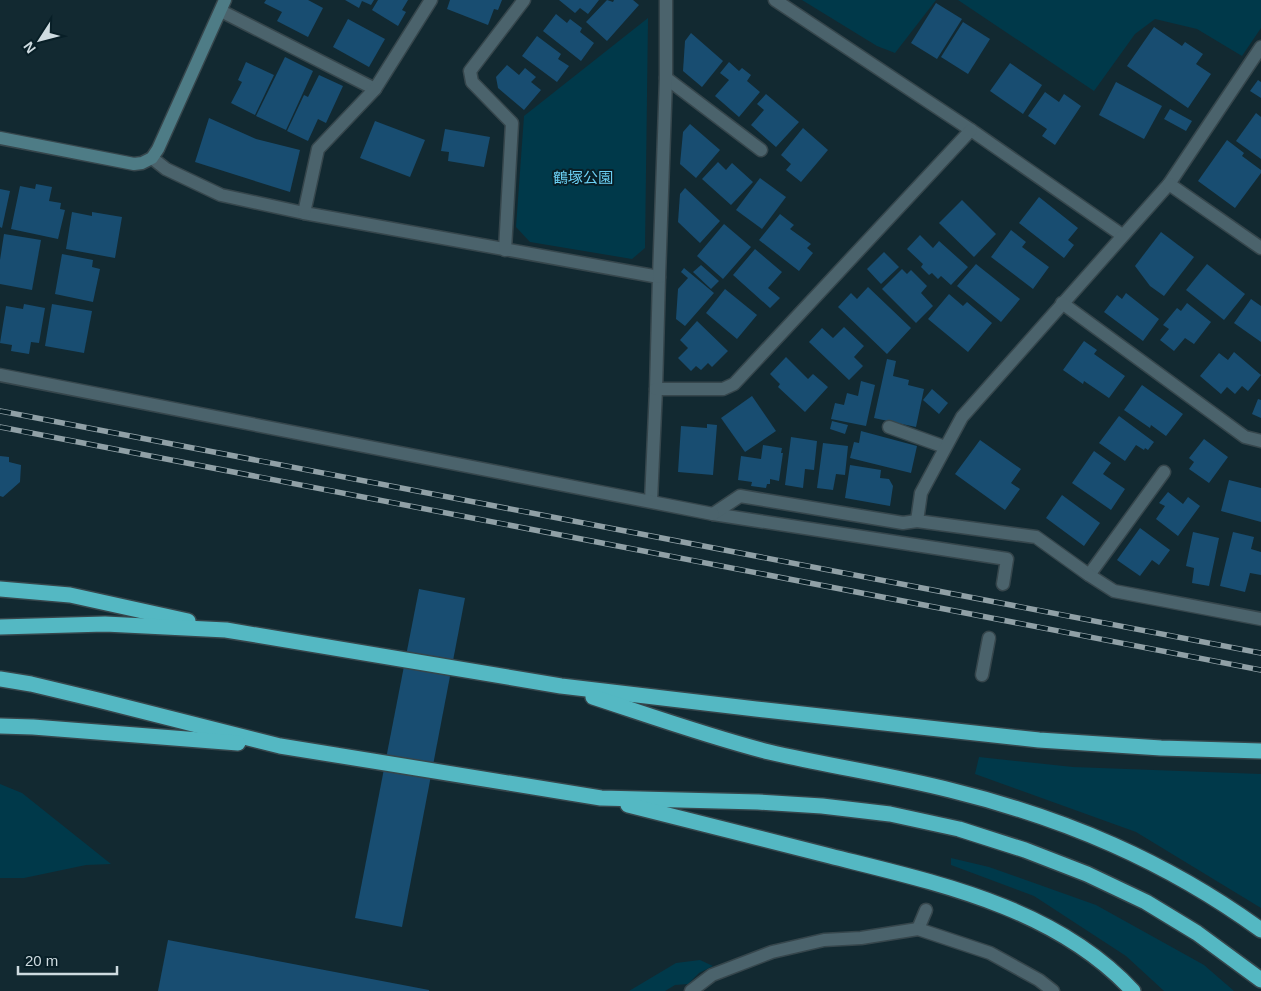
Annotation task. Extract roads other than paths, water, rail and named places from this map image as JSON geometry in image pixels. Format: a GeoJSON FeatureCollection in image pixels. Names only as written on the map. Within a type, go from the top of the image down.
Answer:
{"type":"FeatureCollection","features":[{"type":"Feature","properties":{"kind":"highway"},"geometry":{"type":"LineString","coordinates":[[0,589],[70,595],[226,630],[561,686],[1039,740],[1161,748],[1261,751]]}},
{"type":"Feature","properties":{"kind":"highway"},"geometry":{"type":"LineString","coordinates":[[0,627],[106,624],[226,630]]}},
{"type":"Feature","properties":{"kind":"highway"},"geometry":{"type":"LineString","coordinates":[[0,679],[31,684],[280,746]]}},
{"type":"Feature","properties":{"kind":"highway"},"geometry":{"type":"LineString","coordinates":[[561,686],[759,749],[949,789],[1053,820],[1150,861],[1198,888],[1261,930]]}},
{"type":"Feature","properties":{"kind":"highway"},"geometry":{"type":"LineString","coordinates":[[0,726],[33,726],[280,746],[601,798],[960,890],[1019,912],[1067,937],[1117,973],[1133,991]]}},
{"type":"Feature","properties":{"kind":"highway"},"geometry":{"type":"LineString","coordinates":[[601,798],[758,802],[822,806],[890,814],[960,829],[1025,850],[1087,874],[1146,902],[1198,933],[1261,980]]}},
{"type":"Feature","properties":{"kind":"street"},"geometry":{"type":"LineString","coordinates":[[304,213],[318,149],[376,89],[431,0]]}},
{"type":"Feature","properties":{"kind":"street"},"geometry":{"type":"LineString","coordinates":[[505,250],[512,123],[472,82],[470,71],[524,0]]}},
{"type":"Feature","properties":{"kind":"street"},"geometry":{"type":"LineString","coordinates":[[651,501],[666,78],[666,0]]}},
{"type":"Feature","properties":{"kind":"street"},"geometry":{"type":"LineString","coordinates":[[775,0],[971,130],[1122,236]]}},
{"type":"Feature","properties":{"kind":"street"},"geometry":{"type":"LineString","coordinates":[[0,138],[134,164],[142,163],[152,158],[166,132],[223,5],[376,89]]}},
{"type":"Feature","properties":{"kind":"street"},"geometry":{"type":"LineString","coordinates":[[917,521],[922,493],[962,417],[1169,184],[1261,47]]}},
{"type":"Feature","properties":{"kind":"street"},"geometry":{"type":"LineString","coordinates":[[666,78],[761,150]]}},
{"type":"Feature","properties":{"kind":"street"},"geometry":{"type":"LineString","coordinates":[[656,389],[723,389],[734,384],[971,130]]}},
{"type":"Feature","properties":{"kind":"street"},"geometry":{"type":"LineString","coordinates":[[152,158],[166,169],[221,195],[304,213],[659,277]]}},
{"type":"Feature","properties":{"kind":"street"},"geometry":{"type":"LineString","coordinates":[[1169,184],[1261,248]]}},
{"type":"Feature","properties":{"kind":"street"},"geometry":{"type":"LineString","coordinates":[[1062,303],[1245,437],[1261,441]]}},
{"type":"Feature","properties":{"kind":"street"},"geometry":{"type":"LineString","coordinates":[[0,375],[713,514],[1007,559],[1003,584]]}},
{"type":"Feature","properties":{"kind":"street"},"geometry":{"type":"LineString","coordinates":[[889,427],[945,447]]}},
{"type":"Feature","properties":{"kind":"street"},"geometry":{"type":"LineString","coordinates":[[1089,575],[1164,472]]}},
{"type":"Feature","properties":{"kind":"street"},"geometry":{"type":"LineString","coordinates":[[713,514],[740,496],[903,523],[917,521],[1036,536],[1114,591],[1261,619]]}},
{"type":"Feature","properties":{"kind":"street"},"geometry":{"type":"LineString","coordinates":[[982,675],[989,638]]}},
{"type":"Feature","properties":{"kind":"street"},"geometry":{"type":"LineString","coordinates":[[918,929],[926,910]]}},
{"type":"Feature","properties":{"kind":"street"},"geometry":{"type":"LineString","coordinates":[[691,991],[712,974],[772,952],[824,940],[862,938],[918,929],[990,953],[1038,980],[1053,991]]}},
{"type":"Feature","properties":{"kind":"railway"},"geometry":{"type":"LineString","coordinates":[[0,411],[1261,653]]}},
{"type":"Feature","properties":{"kind":"railway"},"geometry":{"type":"LineString","coordinates":[[0,427],[1261,670]]}},
{"type":"Feature","properties":{"kind":"park label","name":"鶴塚公園"},"geometry":{"type":"Point","coordinates":[583,177]}}]}
